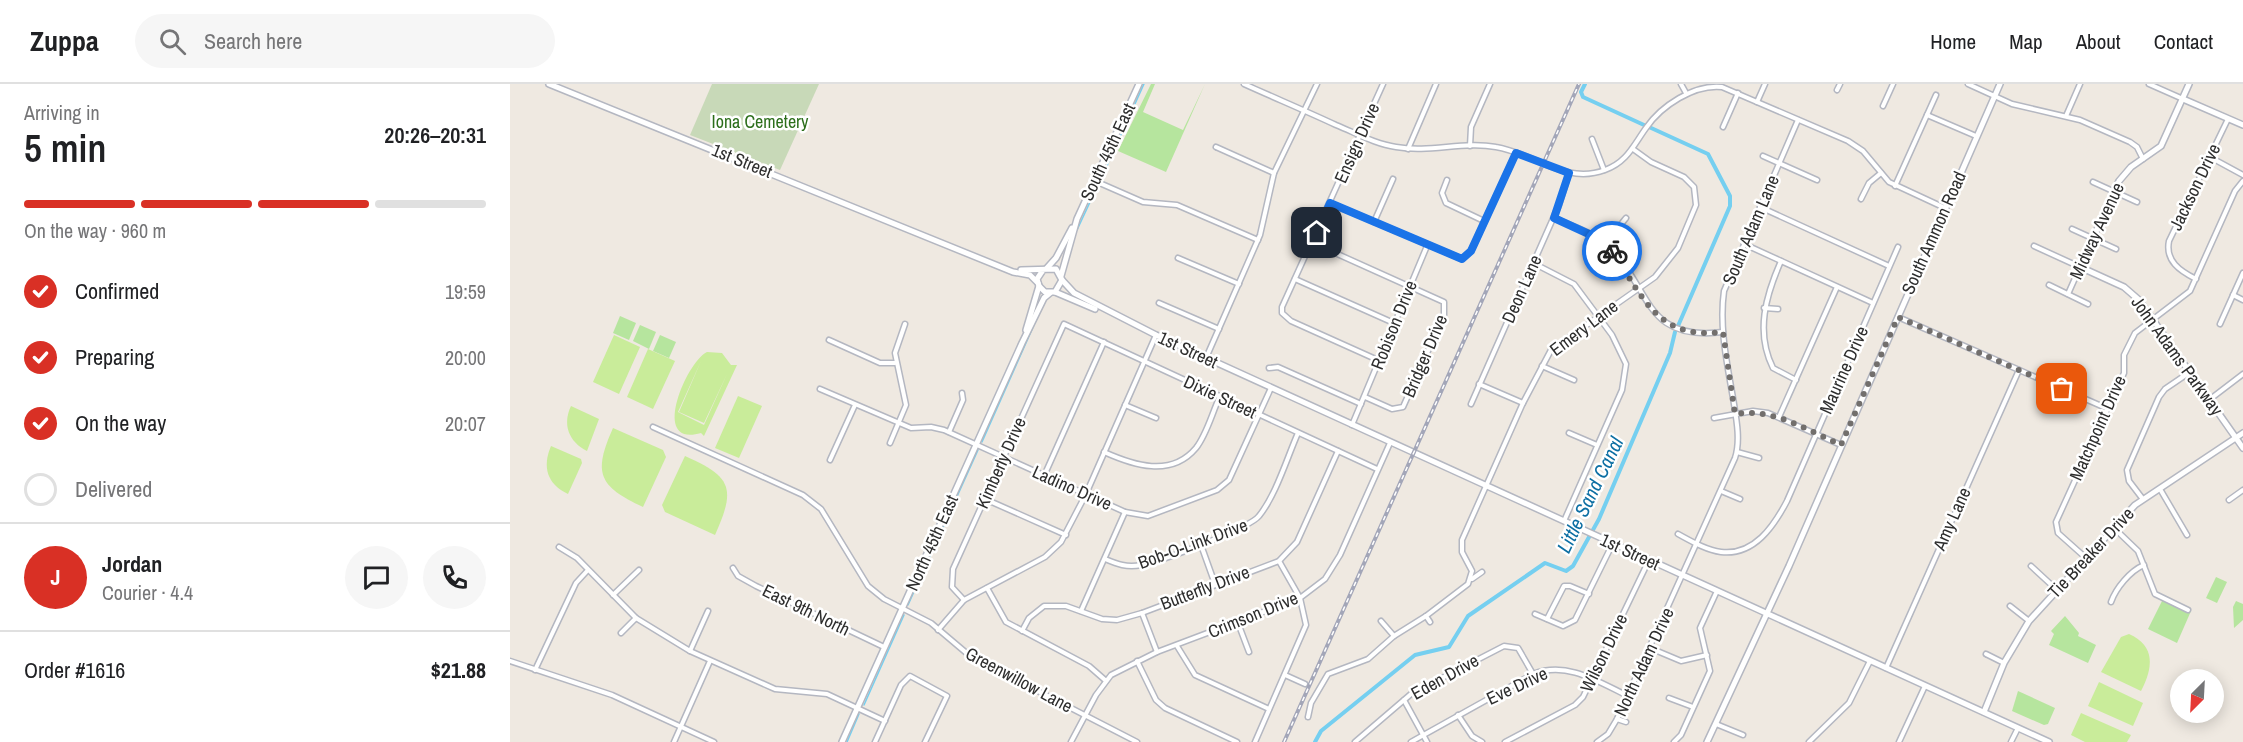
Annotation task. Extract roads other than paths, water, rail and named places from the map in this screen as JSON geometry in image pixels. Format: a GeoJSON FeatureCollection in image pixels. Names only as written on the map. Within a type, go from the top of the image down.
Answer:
{"type":"FeatureCollection","features":[{"type":"Feature","properties":{"kind":"main road","name":"1st Street"},"geometry":{"type":"LineString","coordinates":[[549,84],[1002,266],[1030,275],[1038,284]]}},
{"type":"Feature","properties":{"kind":"main road","name":"South 45th East"},"geometry":{"type":"LineString","coordinates":[[1045,269],[1056,258],[1077,219],[1139,84]]}},
{"type":"Feature","properties":{"kind":"main road","name":"South Ammon Road"},"geometry":{"type":"LineString","coordinates":[[1707,742],[1767,614],[2000,84]]}},
{"type":"Feature","properties":{"kind":"main road","name":"Midway Avenue"},"geometry":{"type":"LineString","coordinates":[[2080,267],[2124,174],[2161,146],[2189,84]]}},
{"type":"Feature","properties":{"kind":"main road"},"geometry":{"type":"LineString","coordinates":[[2183,99],[2243,125]]}},
{"type":"Feature","properties":{"kind":"main road","name":"South 45th East"},"geometry":{"type":"LineString","coordinates":[[1062,278],[1077,219]]}},
{"type":"Feature","properties":{"kind":"main road","name":"1st Street"},"geometry":{"type":"LineString","coordinates":[[1002,266],[1026,271],[1045,269]]}},
{"type":"Feature","properties":{"kind":"main road","name":"John Adams Parkway"},"geometry":{"type":"LineString","coordinates":[[2080,267],[2124,287],[2139,300],[2243,448]]}},
{"type":"Feature","properties":{"kind":"main road"},"geometry":{"type":"LineString","coordinates":[[1045,269],[1056,269],[1069,290],[1114,315],[1053,292],[1038,284],[1038,275],[1045,269]]}},
{"type":"Feature","properties":{"kind":"main road"},"geometry":{"type":"LineString","coordinates":[[1053,292],[1062,278]]}},
{"type":"Feature","properties":{"kind":"main road","name":"North 45th East"},"geometry":{"type":"LineString","coordinates":[[1022,343],[1038,284]]}},
{"type":"Feature","properties":{"kind":"main road","name":"North 45th East"},"geometry":{"type":"LineString","coordinates":[[842,742],[1022,343],[1044,298],[1053,292]]}},
{"type":"Feature","properties":{"kind":"main road","name":"1st Street"},"geometry":{"type":"LineString","coordinates":[[1114,315],[2049,742]]}},
{"type":"Feature","properties":{"kind":"main road","name":"Tie Breaker Drive"},"geometry":{"type":"LineString","coordinates":[[1984,712],[2004,663],[2029,621],[2086,558],[2142,498],[2243,433]]}},
{"type":"Feature","properties":{"kind":"street"},"geometry":{"type":"LineString","coordinates":[[1244,84],[1360,136],[1408,148],[1498,147],[1569,173],[1594,173],[1620,162],[1633,149],[1651,122],[1686,93],[1713,85],[1738,93],[1858,147],[1895,186],[1945,208]]}},
{"type":"Feature","properties":{"kind":"street"},"geometry":{"type":"LineString","coordinates":[[1206,358],[1258,240],[1269,205],[1274,173],[1317,84]]}},
{"type":"Feature","properties":{"kind":"street","name":"Ensign Drive"},"geometry":{"type":"LineString","coordinates":[[1380,361],[1291,321],[1282,313],[1286,299],[1383,84]]}},
{"type":"Feature","properties":{"kind":"street"},"geometry":{"type":"LineString","coordinates":[[1408,148],[1436,84]]}},
{"type":"Feature","properties":{"kind":"street"},"geometry":{"type":"LineString","coordinates":[[1470,146],[1471,127],[1490,84]]}},
{"type":"Feature","properties":{"kind":"street"},"geometry":{"type":"LineString","coordinates":[[1681,84],[1686,93]]}},
{"type":"Feature","properties":{"kind":"street"},"geometry":{"type":"LineString","coordinates":[[1757,102],[1765,84]]}},
{"type":"Feature","properties":{"kind":"street"},"geometry":{"type":"LineString","coordinates":[[1837,90],[1840,84]]}},
{"type":"Feature","properties":{"kind":"street"},"geometry":{"type":"LineString","coordinates":[[1883,106],[1893,84]]}},
{"type":"Feature","properties":{"kind":"street"},"geometry":{"type":"LineString","coordinates":[[1968,84],[2030,109],[2066,116],[2130,142],[2137,147],[2143,160]]}},
{"type":"Feature","properties":{"kind":"street"},"geometry":{"type":"LineString","coordinates":[[2066,116],[2080,84]]}},
{"type":"Feature","properties":{"kind":"street"},"geometry":{"type":"LineString","coordinates":[[2149,84],[2183,99]]}},
{"type":"Feature","properties":{"kind":"street"},"geometry":{"type":"LineString","coordinates":[[1723,127],[1738,93]]}},
{"type":"Feature","properties":{"kind":"street"},"geometry":{"type":"LineString","coordinates":[[1895,186],[1936,95]]}},
{"type":"Feature","properties":{"kind":"street"},"geometry":{"type":"LineString","coordinates":[[1927,115],[1976,136]]}},
{"type":"Feature","properties":{"kind":"street","name":"Jackson Drive"},"geometry":{"type":"LineString","coordinates":[[2196,279],[2181,272],[2172,260],[2168,248],[2208,156],[2228,119]]}},
{"type":"Feature","properties":{"kind":"street","name":"South Adam Lane"},"geometry":{"type":"LineString","coordinates":[[1684,576],[1737,452],[1735,414],[1723,332],[1724,291],[1798,120]]}},
{"type":"Feature","properties":{"kind":"street"},"geometry":{"type":"LineString","coordinates":[[1592,139],[1604,170]]}},
{"type":"Feature","properties":{"kind":"street"},"geometry":{"type":"LineString","coordinates":[[1216,147],[1274,173]]}},
{"type":"Feature","properties":{"kind":"street","name":"Emery Lane"},"geometry":{"type":"LineString","coordinates":[[1471,579],[1472,572],[1462,552],[1462,540],[1541,366],[1551,350],[1655,277],[1672,258],[1697,199],[1690,182],[1651,162],[1633,149]]}},
{"type":"Feature","properties":{"kind":"street"},"geometry":{"type":"LineString","coordinates":[[1330,203],[1462,259],[1471,251],[1516,153]]}},
{"type":"Feature","properties":{"kind":"street"},"geometry":{"type":"LineString","coordinates":[[1763,156],[1817,180]]}},
{"type":"Feature","properties":{"kind":"street"},"geometry":{"type":"LineString","coordinates":[[2208,156],[2243,175]]}},
{"type":"Feature","properties":{"kind":"street","name":"Deon Lane"},"geometry":{"type":"LineString","coordinates":[[1471,404],[1554,218],[1569,173]]}},
{"type":"Feature","properties":{"kind":"street"},"geometry":{"type":"LineString","coordinates":[[1861,199],[1869,183],[1881,173]]}},
{"type":"Feature","properties":{"kind":"street"},"geometry":{"type":"LineString","coordinates":[[1374,222],[1393,179]]}},
{"type":"Feature","properties":{"kind":"street"},"geometry":{"type":"LineString","coordinates":[[1447,180],[1442,193],[1446,203],[1484,221]]}},
{"type":"Feature","properties":{"kind":"street","name":"Matchpoint Drive"},"geometry":{"type":"LineString","coordinates":[[2086,558],[2058,533],[2055,526],[2106,408],[2124,373],[2124,355],[2132,338],[2153,319],[2184,298],[2196,279],[2235,191],[2243,181]]}},
{"type":"Feature","properties":{"kind":"street"},"geometry":{"type":"LineString","coordinates":[[1095,182],[1143,202],[1177,204],[1258,240]]}},
{"type":"Feature","properties":{"kind":"street"},"geometry":{"type":"LineString","coordinates":[[2093,182],[2137,202]]}},
{"type":"Feature","properties":{"kind":"street"},"geometry":{"type":"LineString","coordinates":[[1760,207],[1889,266]]}},
{"type":"Feature","properties":{"kind":"street"},"geometry":{"type":"LineString","coordinates":[[1554,218],[1606,243],[1638,289],[1662,319],[1672,327],[1692,334],[1723,332]]}},
{"type":"Feature","properties":{"kind":"street"},"geometry":{"type":"LineString","coordinates":[[1606,243],[1626,218]]}},
{"type":"Feature","properties":{"kind":"street"},"geometry":{"type":"LineString","coordinates":[[2072,229],[2116,249]]}},
{"type":"Feature","properties":{"kind":"street"},"geometry":{"type":"LineString","coordinates":[[1313,243],[1409,285]]}},
{"type":"Feature","properties":{"kind":"street"},"geometry":{"type":"LineString","coordinates":[[1744,244],[1873,303]]}},
{"type":"Feature","properties":{"kind":"street","name":"Robison Drive"},"geometry":{"type":"LineString","coordinates":[[1352,425],[1427,246]]}},
{"type":"Feature","properties":{"kind":"street","name":"John Adams Parkway"},"geometry":{"type":"LineString","coordinates":[[2034,246],[2080,267]]}},
{"type":"Feature","properties":{"kind":"street","name":"Maurine Drive"},"geometry":{"type":"LineString","coordinates":[[1678,534],[1698,544],[1724,552],[1745,547],[1769,532],[1787,501],[1898,247]]}},
{"type":"Feature","properties":{"kind":"street"},"geometry":{"type":"LineString","coordinates":[[1178,258],[1239,284]]}},
{"type":"Feature","properties":{"kind":"street"},"geometry":{"type":"LineString","coordinates":[[1781,261],[1764,308],[1771,363],[1777,372],[1796,380]]}},
{"type":"Feature","properties":{"kind":"street"},"geometry":{"type":"LineString","coordinates":[[1533,263],[1574,284],[1612,335],[1626,364],[1622,390],[1564,521]]}},
{"type":"Feature","properties":{"kind":"street","name":"Midway Avenue"},"geometry":{"type":"LineString","coordinates":[[2068,294],[2080,267]]}},
{"type":"Feature","properties":{"kind":"street"},"geometry":{"type":"LineString","coordinates":[[2220,324],[2243,273]]}},
{"type":"Feature","properties":{"kind":"street"},"geometry":{"type":"LineString","coordinates":[[1295,279],[1396,324]]}},
{"type":"Feature","properties":{"kind":"street","name":"Bridger Drive"},"geometry":{"type":"LineString","coordinates":[[1365,397],[1392,409],[1403,407],[1444,315],[1444,302],[1409,285]]}},
{"type":"Feature","properties":{"kind":"street"},"geometry":{"type":"LineString","coordinates":[[2049,285],[2088,303]]}},
{"type":"Feature","properties":{"kind":"street"},"geometry":{"type":"LineString","coordinates":[[1779,417],[1837,286]]}},
{"type":"Feature","properties":{"kind":"street"},"geometry":{"type":"LineString","coordinates":[[2233,295],[2243,300]]}},
{"type":"Feature","properties":{"kind":"street"},"geometry":{"type":"LineString","coordinates":[[1160,303],[1219,329]]}},
{"type":"Feature","properties":{"kind":"street"},"geometry":{"type":"LineString","coordinates":[[1764,308],[1778,309]]}},
{"type":"Feature","properties":{"kind":"street"},"geometry":{"type":"LineString","coordinates":[[1898,317],[2106,408]]}},
{"type":"Feature","properties":{"kind":"street"},"geometry":{"type":"LineString","coordinates":[[890,443],[906,405],[895,363],[896,347],[905,324]]}},
{"type":"Feature","properties":{"kind":"street","name":"Dixie Street"},"geometry":{"type":"LineString","coordinates":[[1064,324],[1377,469]]}},
{"type":"Feature","properties":{"kind":"street","name":"Kimberly Drive"},"geometry":{"type":"LineString","coordinates":[[964,600],[951,587],[950,578],[1064,324]]}},
{"type":"Feature","properties":{"kind":"street"},"geometry":{"type":"LineString","coordinates":[[938,630],[964,600],[1045,557],[1066,534],[1086,495],[1156,335]]}},
{"type":"Feature","properties":{"kind":"street"},"geometry":{"type":"LineString","coordinates":[[829,340],[880,363],[895,363]]}},
{"type":"Feature","properties":{"kind":"street"},"geometry":{"type":"LineString","coordinates":[[1044,476],[1104,342]]}},
{"type":"Feature","properties":{"kind":"street"},"geometry":{"type":"LineString","coordinates":[[1541,366],[1574,380]]}},
{"type":"Feature","properties":{"kind":"street"},"geometry":{"type":"LineString","coordinates":[[1269,368],[1278,367],[1361,404]]}},
{"type":"Feature","properties":{"kind":"street","name":"Amy Lane"},"geometry":{"type":"LineString","coordinates":[[1886,668],[2019,370]]}},
{"type":"Feature","properties":{"kind":"street"},"geometry":{"type":"LineString","coordinates":[[2142,498],[2127,477],[2129,464],[2159,397],[2165,389],[2190,372]]}},
{"type":"Feature","properties":{"kind":"street"},"geometry":{"type":"LineString","coordinates":[[2209,400],[2243,374]]}},
{"type":"Feature","properties":{"kind":"street"},"geometry":{"type":"LineString","coordinates":[[1479,384],[1524,403]]}},
{"type":"Feature","properties":{"kind":"street","name":"Ladino Drive"},"geometry":{"type":"LineString","coordinates":[[820,389],[899,424],[916,429],[937,428],[949,432],[1125,512],[1148,516],[1196,500],[1224,485],[1233,473],[1271,388]]}},
{"type":"Feature","properties":{"kind":"street"},"geometry":{"type":"LineString","coordinates":[[949,432],[963,400],[962,393]]}},
{"type":"Feature","properties":{"kind":"street"},"geometry":{"type":"LineString","coordinates":[[1104,452],[1145,467],[1159,467],[1182,458],[1197,446],[1220,396]]}},
{"type":"Feature","properties":{"kind":"street"},"geometry":{"type":"LineString","coordinates":[[830,460],[855,405]]}},
{"type":"Feature","properties":{"kind":"street"},"geometry":{"type":"LineString","coordinates":[[1125,405],[1156,418]]}},
{"type":"Feature","properties":{"kind":"street"},"geometry":{"type":"LineString","coordinates":[[1714,418],[1753,411],[1779,417],[1841,445]]}},
{"type":"Feature","properties":{"kind":"street","name":"Greenwillow Lane"},"geometry":{"type":"LineString","coordinates":[[653,427],[794,490],[814,502],[826,516],[868,586],[884,599],[903,607],[938,630],[970,656],[1137,742]]}},
{"type":"Feature","properties":{"kind":"street","name":"Bob-O-Link Drive"},"geometry":{"type":"LineString","coordinates":[[1105,559],[1123,566],[1141,565],[1201,545],[1244,527],[1259,517],[1298,433]]}},
{"type":"Feature","properties":{"kind":"street"},"geometry":{"type":"LineString","coordinates":[[1569,433],[1597,446]]}},
{"type":"Feature","properties":{"kind":"street","name":"Crimson Drive"},"geometry":{"type":"LineString","coordinates":[[1071,742],[1105,680],[1157,652],[1300,598],[1325,579],[1334,566],[1390,442]]}},
{"type":"Feature","properties":{"kind":"street","name":"Butterfly Drive"},"geometry":{"type":"LineString","coordinates":[[1022,631],[1029,618],[1044,606],[1066,606],[1112,620],[1142,613],[1279,561],[1297,542],[1338,451]]}},
{"type":"Feature","properties":{"kind":"street"},"geometry":{"type":"LineString","coordinates":[[1737,452],[1759,458]]}},
{"type":"Feature","properties":{"kind":"street"},"geometry":{"type":"LineString","coordinates":[[2160,488],[2187,535]]}},
{"type":"Feature","properties":{"kind":"street"},"geometry":{"type":"LineString","coordinates":[[2229,500],[2243,490]]}},
{"type":"Feature","properties":{"kind":"street"},"geometry":{"type":"LineString","coordinates":[[1721,491],[1740,498]]}},
{"type":"Feature","properties":{"kind":"street"},"geometry":{"type":"LineString","coordinates":[[986,499],[1066,534]]}},
{"type":"Feature","properties":{"kind":"street"},"geometry":{"type":"LineString","coordinates":[[1081,611],[1125,512]]}},
{"type":"Feature","properties":{"kind":"street"},"geometry":{"type":"LineString","coordinates":[[2114,528],[2134,545],[2155,594],[2188,610]]}},
{"type":"Feature","properties":{"kind":"street"},"geometry":{"type":"LineString","coordinates":[[1535,614],[1563,626],[1569,625],[1578,616],[1613,543]]}},
{"type":"Feature","properties":{"kind":"street"},"geometry":{"type":"LineString","coordinates":[[1201,545],[1215,584]]}},
{"type":"Feature","properties":{"kind":"street"},"geometry":{"type":"LineString","coordinates":[[559,547],[572,554],[636,618],[690,651],[775,689],[827,694],[885,721]]}},
{"type":"Feature","properties":{"kind":"street","name":"Wilson Drive"},"geometry":{"type":"LineString","coordinates":[[1505,742],[1580,701],[1593,679],[1649,560]]}},
{"type":"Feature","properties":{"kind":"street"},"geometry":{"type":"LineString","coordinates":[[1255,742],[1306,625],[1300,598],[1279,561]]}},
{"type":"Feature","properties":{"kind":"street"},"geometry":{"type":"LineString","coordinates":[[2111,602],[2114,594],[2133,572],[2144,565]]}},
{"type":"Feature","properties":{"kind":"street"},"geometry":{"type":"LineString","coordinates":[[2031,566],[2057,590]]}},
{"type":"Feature","properties":{"kind":"street","name":"East 9th North"},"geometry":{"type":"LineString","coordinates":[[733,568],[738,576],[756,586],[885,648]]}},
{"type":"Feature","properties":{"kind":"street"},"geometry":{"type":"LineString","coordinates":[[536,670],[576,583],[588,570]]}},
{"type":"Feature","properties":{"kind":"street"},"geometry":{"type":"LineString","coordinates":[[614,595],[639,570]]}},
{"type":"Feature","properties":{"kind":"street"},"geometry":{"type":"LineString","coordinates":[[1308,717],[1311,703],[1328,674],[1368,659],[1394,636],[1426,616],[1482,572]]}},
{"type":"Feature","properties":{"kind":"street","name":"North Adam Drive"},"geometry":{"type":"LineString","coordinates":[[1597,742],[1604,739],[1617,719],[1684,576]]}},
{"type":"Feature","properties":{"kind":"street"},"geometry":{"type":"LineString","coordinates":[[1547,620],[1564,586],[1570,586],[1589,594]]}},
{"type":"Feature","properties":{"kind":"street"},"geometry":{"type":"LineString","coordinates":[[987,588],[1002,618],[1089,666],[1105,680]]}},
{"type":"Feature","properties":{"kind":"street"},"geometry":{"type":"LineString","coordinates":[[1674,742],[1681,735],[1710,671],[1700,628],[1717,591]]}},
{"type":"Feature","properties":{"kind":"street"},"geometry":{"type":"LineString","coordinates":[[2010,606],[2029,621]]}},
{"type":"Feature","properties":{"kind":"street"},"geometry":{"type":"LineString","coordinates":[[690,651],[708,611]]}},
{"type":"Feature","properties":{"kind":"street"},"geometry":{"type":"LineString","coordinates":[[1142,613],[1157,652]]}},
{"type":"Feature","properties":{"kind":"street"},"geometry":{"type":"LineString","coordinates":[[1426,616],[1430,622]]}},
{"type":"Feature","properties":{"kind":"street"},"geometry":{"type":"LineString","coordinates":[[621,633],[636,618]]}},
{"type":"Feature","properties":{"kind":"street"},"geometry":{"type":"LineString","coordinates":[[1381,621],[1394,636]]}},
{"type":"Feature","properties":{"kind":"street"},"geometry":{"type":"LineString","coordinates":[[1238,623],[1249,651]]}},
{"type":"Feature","properties":{"kind":"street"},"geometry":{"type":"LineString","coordinates":[[1177,646],[1195,675],[1269,709]]}},
{"type":"Feature","properties":{"kind":"street","name":"Eden Drive"},"geometry":{"type":"LineString","coordinates":[[1355,742],[1404,700],[1504,646],[1518,648],[1533,674]]}},
{"type":"Feature","properties":{"kind":"street"},"geometry":{"type":"LineString","coordinates":[[1650,648],[1681,661],[1707,656]]}},
{"type":"Feature","properties":{"kind":"street"},"geometry":{"type":"LineString","coordinates":[[1986,654],[2004,663]]}},
{"type":"Feature","properties":{"kind":"street"},"geometry":{"type":"LineString","coordinates":[[510,661],[602,691],[714,742]]}},
{"type":"Feature","properties":{"kind":"street"},"geometry":{"type":"LineString","coordinates":[[674,742],[710,661]]}},
{"type":"Feature","properties":{"kind":"street"},"geometry":{"type":"LineString","coordinates":[[1137,661],[1156,700],[1165,708],[1238,742]]}},
{"type":"Feature","properties":{"kind":"street"},"geometry":{"type":"LineString","coordinates":[[1809,742],[1849,702],[1870,661]]}},
{"type":"Feature","properties":{"kind":"street","name":"Eve Drive"},"geometry":{"type":"LineString","coordinates":[[1411,742],[1533,674],[1559,668],[1593,679],[1628,696]]}},
{"type":"Feature","properties":{"kind":"street"},"geometry":{"type":"LineString","coordinates":[[1284,675],[1305,684]]}},
{"type":"Feature","properties":{"kind":"street"},"geometry":{"type":"LineString","coordinates":[[876,742],[906,678],[910,676],[947,696],[925,742]]}},
{"type":"Feature","properties":{"kind":"street"},"geometry":{"type":"LineString","coordinates":[[1899,742],[1925,686]]}},
{"type":"Feature","properties":{"kind":"street"},"geometry":{"type":"LineString","coordinates":[[1669,698],[1694,707]]}},
{"type":"Feature","properties":{"kind":"street"},"geometry":{"type":"LineString","coordinates":[[1404,700],[1427,742]]}},
{"type":"Feature","properties":{"kind":"street"},"geometry":{"type":"LineString","coordinates":[[1458,715],[1472,736],[1482,742]]}},
{"type":"Feature","properties":{"kind":"street"},"geometry":{"type":"LineString","coordinates":[[1617,719],[1626,722]]}},
{"type":"Feature","properties":{"kind":"street"},"geometry":{"type":"LineString","coordinates":[[1716,724],[1743,735]]}},
{"type":"Feature","properties":{"kind":"street"},"geometry":{"type":"LineString","coordinates":[[2011,742],[2018,728]]}},
{"type":"Feature","properties":{"kind":"waterway"},"geometry":{"type":"LineString","coordinates":[[1100,181],[1144,84]]}},
{"type":"Feature","properties":{"kind":"waterway","name":"Little Sand Canal"},"geometry":{"type":"LineString","coordinates":[[1585,84],[1581,92],[1583,97],[1644,125]]}},
{"type":"Feature","properties":{"kind":"waterway","name":"Little Sand Canal"},"geometry":{"type":"LineString","coordinates":[[1649,127],[1708,154],[1730,196],[1730,206],[1678,326]]}},
{"type":"Feature","properties":{"kind":"waterway"},"geometry":{"type":"LineString","coordinates":[[1077,230],[1098,185]]}},
{"type":"Feature","properties":{"kind":"waterway"},"geometry":{"type":"LineString","coordinates":[[982,442],[1041,309]]}},
{"type":"Feature","properties":{"kind":"waterway","name":"Little Sand Canal"},"geometry":{"type":"LineString","coordinates":[[1315,742],[1321,731],[1415,655],[1449,647],[1468,616],[1545,563],[1566,571],[1573,566],[1599,519],[1670,353],[1675,332]]}},
{"type":"Feature","properties":{"kind":"waterway"},"geometry":{"type":"LineString","coordinates":[[908,605],[978,450]]}},
{"type":"Feature","properties":{"kind":"waterway"},"geometry":{"type":"LineString","coordinates":[[864,705],[904,615]]}},
{"type":"Feature","properties":{"kind":"waterway"},"geometry":{"type":"LineString","coordinates":[[847,742],[859,714]]}},
{"type":"Feature","properties":{"kind":"railway"},"geometry":{"type":"LineString","coordinates":[[1284,742],[1579,84]]}},
{"type":"Feature","properties":{"kind":"park label","name":"Iona Cemetery"},"geometry":{"type":"Point","coordinates":[760,122]}}]}
